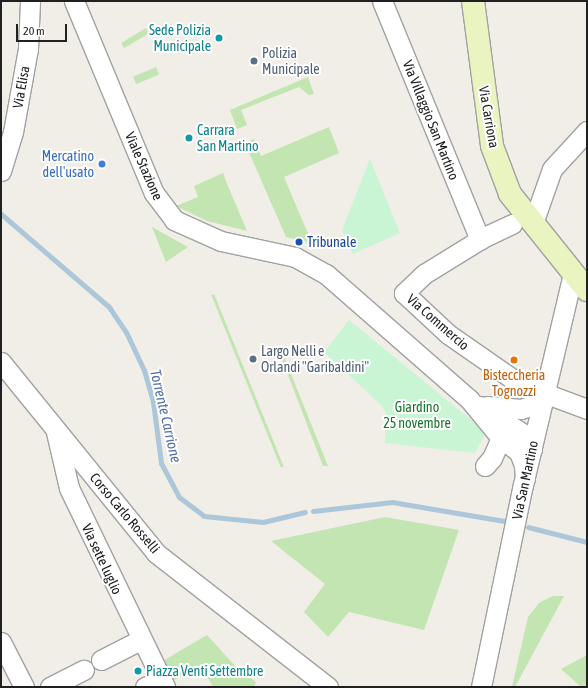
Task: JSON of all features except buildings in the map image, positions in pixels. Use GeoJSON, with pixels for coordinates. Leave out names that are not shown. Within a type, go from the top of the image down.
{"type":"FeatureCollection","features":[{"type":"Feature","properties":{"kind":"main road","name":"Via Carriona"},"geometry":{"type":"LineString","coordinates":[[473,1],[492,146],[510,194],[523,224],[573,273],[587,290]]}},
{"type":"Feature","properties":{"kind":"street","name":"Via Elisa"},"geometry":{"type":"LineString","coordinates":[[1,171],[13,132],[28,49],[30,1]]}},
{"type":"Feature","properties":{"kind":"street","name":"Viale Stazione"},"geometry":{"type":"LineString","coordinates":[[74,1],[154,194],[174,220],[222,241],[295,257],[312,264],[346,291],[469,399]]}},
{"type":"Feature","properties":{"kind":"street","name":"Via Villaggio San Martino"},"geometry":{"type":"LineString","coordinates":[[382,1],[480,240]]}},
{"type":"Feature","properties":{"kind":"street"},"geometry":{"type":"LineString","coordinates":[[523,224],[552,169],[587,131]]}},
{"type":"Feature","properties":{"kind":"street","name":"Via Commercio"},"geometry":{"type":"LineString","coordinates":[[523,224],[480,240],[424,274],[404,293],[448,334],[520,384],[544,398],[587,409]]}},
{"type":"Feature","properties":{"kind":"street","name":"Via San Martino"},"geometry":{"type":"LineString","coordinates":[[481,687],[524,482],[573,273]]}},
{"type":"Feature","properties":{"kind":"street","name":"Corso Carlo Rosselli"},"geometry":{"type":"LineString","coordinates":[[1,362],[156,553],[328,687]]}},
{"type":"Feature","properties":{"kind":"street"},"geometry":{"type":"LineString","coordinates":[[493,407],[513,395],[520,384]]}},
{"type":"Feature","properties":{"kind":"street"},"geometry":{"type":"LineString","coordinates":[[469,399],[493,407],[521,408],[544,398]]}},
{"type":"Feature","properties":{"kind":"street"},"geometry":{"type":"LineString","coordinates":[[469,399],[501,438],[519,452],[524,465],[524,482]]}},
{"type":"Feature","properties":{"kind":"street"},"geometry":{"type":"LineString","coordinates":[[469,399],[522,433],[532,449]]}},
{"type":"Feature","properties":{"kind":"street","name":"Via sette luglio"},"geometry":{"type":"LineString","coordinates":[[54,426],[69,488],[140,640],[157,685]]}},
{"type":"Feature","properties":{"kind":"street"},"geometry":{"type":"LineString","coordinates":[[485,466],[492,458],[501,438]]}},
{"type":"Feature","properties":{"kind":"street"},"geometry":{"type":"LineString","coordinates":[[102,660],[140,640]]}},
{"type":"Feature","properties":{"kind":"street"},"geometry":{"type":"LineString","coordinates":[[1,642],[24,687]]}},
{"type":"Feature","properties":{"kind":"street"},"geometry":{"type":"LineString","coordinates":[[50,687],[84,670]]}},
{"type":"Feature","properties":{"kind":"green space"},"geometry":{"type":"Polygon","coordinates":[[[146,28],[149,33],[124,48],[121,43],[146,28]]]}},
{"type":"Feature","properties":{"kind":"green space"},"geometry":{"type":"Polygon","coordinates":[[[156,67],[159,74],[136,84],[133,77],[156,67]]]}},
{"type":"Feature","properties":{"kind":"green space"},"geometry":{"type":"Polygon","coordinates":[[[308,77],[314,94],[309,95],[299,87],[241,110],[247,125],[237,129],[230,110],[308,77]]]}},
{"type":"Feature","properties":{"kind":"green space"},"geometry":{"type":"Polygon","coordinates":[[[329,127],[339,153],[284,177],[312,243],[286,237],[245,143],[254,139],[261,156],[329,127]]]}},
{"type":"Feature","properties":{"kind":"green space"},"geometry":{"type":"Polygon","coordinates":[[[370,159],[400,233],[353,254],[342,230],[370,159]]]}},
{"type":"Feature","properties":{"kind":"green space"},"geometry":{"type":"Polygon","coordinates":[[[223,173],[247,231],[207,221],[176,206],[198,197],[194,186],[223,173]]]}},
{"type":"Feature","properties":{"kind":"green space"},"geometry":{"type":"Polygon","coordinates":[[[152,227],[177,241],[188,247],[166,262],[152,227]]]}},
{"type":"Feature","properties":{"kind":"green space"},"geometry":{"type":"Polygon","coordinates":[[[214,294],[284,466],[281,468],[211,295],[214,294]]]}},
{"type":"Feature","properties":{"kind":"green space","name":"Giardino 25 novembre"},"geometry":{"type":"Polygon","coordinates":[[[349,320],[486,432],[475,453],[385,443],[386,413],[381,405],[324,352],[349,320]]]}},
{"type":"Feature","properties":{"kind":"green space"},"geometry":{"type":"Polygon","coordinates":[[[278,349],[281,349],[328,466],[323,466],[278,349]]]}},
{"type":"Feature","properties":{"kind":"green space"},"geometry":{"type":"Polygon","coordinates":[[[385,517],[459,530],[424,630],[349,612],[328,637],[304,612],[325,584],[271,541],[385,517]]]}},
{"type":"Feature","properties":{"kind":"green space"},"geometry":{"type":"Polygon","coordinates":[[[553,596],[564,596],[515,687],[512,687],[528,617],[539,603],[553,596]]]}},
{"type":"Feature","properties":{"kind":"green space"},"geometry":{"type":"Polygon","coordinates":[[[207,635],[237,668],[256,682],[254,687],[213,687],[201,665],[171,682],[161,662],[207,635]]]}},
{"type":"Feature","properties":{"kind":"green space"},"geometry":{"type":"Polygon","coordinates":[[[587,655],[587,685],[581,687],[561,669],[587,655]]]}},
{"type":"Feature","properties":{"kind":"waterway","name":"Torrente Carrione"},"geometry":{"type":"LineString","coordinates":[[1,214],[109,307],[126,332],[144,370],[153,402],[161,463],[179,497],[204,516],[263,522],[305,512]]}},
{"type":"Feature","properties":{"kind":"waterway","name":"Torrente Carrione"},"geometry":{"type":"LineString","coordinates":[[313,511],[392,502],[504,521]]}},
{"type":"Feature","properties":{"kind":"waterway","name":"Torrente Carrione"},"geometry":{"type":"LineString","coordinates":[[528,527],[587,542]]}},
{"type":"Feature","properties":{"kind":"place","name":"Sede Polizia Municipale"},"geometry":{"type":"Point","coordinates":[219,38]}},
{"type":"Feature","properties":{"kind":"place","name":"Polizia Municipale"},"geometry":{"type":"Point","coordinates":[254,61]}},
{"type":"Feature","properties":{"kind":"place","name":"Carrara San Martino"},"geometry":{"type":"Point","coordinates":[189,138]}},
{"type":"Feature","properties":{"kind":"place","name":"Mercatino dell'usato"},"geometry":{"type":"Point","coordinates":[102,164]}},
{"type":"Feature","properties":{"kind":"place","name":"Tribunale"},"geometry":{"type":"Point","coordinates":[299,242]}},
{"type":"Feature","properties":{"kind":"place","name":"Largo Nelli e Orlandi \"Garibaldini\""},"geometry":{"type":"Point","coordinates":[253,359]}},
{"type":"Feature","properties":{"kind":"place","name":"Bisteccheria Tognozzi"},"geometry":{"type":"Point","coordinates":[514,360]}},
{"type":"Feature","properties":{"kind":"place","name":"Piazza Venti Settembre"},"geometry":{"type":"Point","coordinates":[138,671]}}]}
